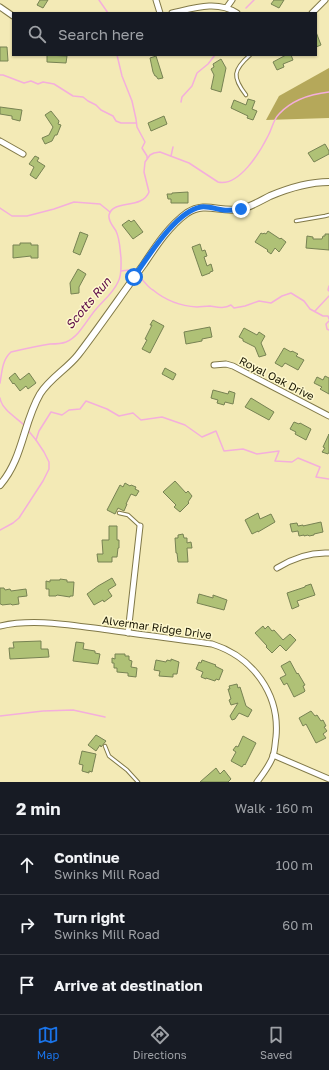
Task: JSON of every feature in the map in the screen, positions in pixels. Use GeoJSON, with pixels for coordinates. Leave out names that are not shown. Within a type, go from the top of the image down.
{"type":"FeatureCollection","features":[{"type":"Feature","properties":{"kind":"street"},"geometry":{"type":"LineString","coordinates":[[156,0],[160,12]]}},
{"type":"Feature","properties":{"kind":"street"},"geometry":{"type":"LineString","coordinates":[[227,7],[232,0]]}},
{"type":"Feature","properties":{"kind":"street"},"geometry":{"type":"LineString","coordinates":[[313,12],[325,0]]}},
{"type":"Feature","properties":{"kind":"street"},"geometry":{"type":"LineString","coordinates":[[176,12],[207,5],[227,7],[235,12]]}},
{"type":"Feature","properties":{"kind":"street"},"geometry":{"type":"LineString","coordinates":[[0,7],[12,15]]}},
{"type":"Feature","properties":{"kind":"street"},"geometry":{"type":"LineString","coordinates":[[0,141],[23,154]]}},
{"type":"Feature","properties":{"kind":"street"},"geometry":{"type":"LineString","coordinates":[[0,484],[14,465],[34,405],[45,387],[77,356],[160,241],[180,218],[188,212],[201,207],[227,210],[241,209],[297,186],[329,182]]}},
{"type":"Feature","properties":{"kind":"street","name":"Royal Oak Drive"},"geometry":{"type":"LineString","coordinates":[[214,365],[226,364],[233,366],[329,416]]}},
{"type":"Feature","properties":{"kind":"street"},"geometry":{"type":"LineString","coordinates":[[128,633],[140,526]]}},
{"type":"Feature","properties":{"kind":"street"},"geometry":{"type":"LineString","coordinates":[[276,568],[295,558],[307,554],[329,553]]}},
{"type":"Feature","properties":{"kind":"street","name":"Alvermar Ridge Drive"},"geometry":{"type":"LineString","coordinates":[[0,626],[25,622],[42,622],[212,644],[229,651],[247,663],[256,672],[263,682],[274,706],[276,727],[273,755],[257,782]]}},
{"type":"Feature","properties":{"kind":"street"},"geometry":{"type":"LineString","coordinates":[[273,755],[329,779]]}},
{"type":"Feature","properties":{"kind":"lane"},"geometry":{"type":"LineString","coordinates":[[246,95],[238,84],[236,77],[238,68],[249,56]]}},
{"type":"Feature","properties":{"kind":"lane"},"geometry":{"type":"LineString","coordinates":[[296,221],[329,214]]}},
{"type":"Feature","properties":{"kind":"lane"},"geometry":{"type":"LineString","coordinates":[[119,513],[128,515],[140,526]]}},
{"type":"Feature","properties":{"kind":"lane"},"geometry":{"type":"LineString","coordinates":[[105,746],[109,756],[127,770],[138,782]]}},
{"type":"Feature","properties":{"kind":"shaded area"},"geometry":{"type":"Polygon","coordinates":[[[329,68],[329,118],[266,120],[279,96],[329,68]]]}},
{"type":"Feature","properties":{"kind":"building"},"geometry":{"type":"Polygon","coordinates":[[[40,0],[48,0],[43,8],[37,5],[40,0]]]}},
{"type":"Feature","properties":{"kind":"building"},"geometry":{"type":"Polygon","coordinates":[[[274,0],[284,0],[279,8],[271,4],[274,0]]]}},
{"type":"Feature","properties":{"kind":"building"},"geometry":{"type":"Polygon","coordinates":[[[317,35],[321,45],[317,47],[317,35]]]}},
{"type":"Feature","properties":{"kind":"building"},"geometry":{"type":"Polygon","coordinates":[[[0,47],[7,47],[8,61],[0,61],[0,47]]]}},
{"type":"Feature","properties":{"kind":"building"},"geometry":{"type":"Polygon","coordinates":[[[47,56],[67,56],[66,63],[47,62],[47,56]]]}},
{"type":"Feature","properties":{"kind":"building"},"geometry":{"type":"Polygon","coordinates":[[[156,56],[163,78],[158,79],[153,72],[150,58],[156,56]]]}},
{"type":"Feature","properties":{"kind":"building"},"geometry":{"type":"Polygon","coordinates":[[[284,56],[291,56],[293,60],[283,64],[284,67],[277,70],[273,62],[284,56]]]}},
{"type":"Feature","properties":{"kind":"building"},"geometry":{"type":"Polygon","coordinates":[[[221,59],[226,68],[221,92],[211,89],[214,75],[211,69],[214,67],[213,64],[221,59]]]}},
{"type":"Feature","properties":{"kind":"building"},"geometry":{"type":"Polygon","coordinates":[[[248,99],[255,101],[252,109],[257,111],[253,120],[231,108],[234,100],[246,105],[248,99]]]}},
{"type":"Feature","properties":{"kind":"building"},"geometry":{"type":"Polygon","coordinates":[[[0,107],[22,110],[20,121],[12,119],[12,116],[0,114],[0,107]]]}},
{"type":"Feature","properties":{"kind":"building"},"geometry":{"type":"Polygon","coordinates":[[[51,111],[59,121],[58,124],[61,125],[57,135],[55,135],[52,141],[45,144],[42,138],[49,135],[53,127],[45,115],[51,111]]]}},
{"type":"Feature","properties":{"kind":"building"},"geometry":{"type":"Polygon","coordinates":[[[164,116],[167,124],[151,131],[148,123],[164,116]]]}},
{"type":"Feature","properties":{"kind":"building"},"geometry":{"type":"Polygon","coordinates":[[[325,144],[329,154],[314,162],[308,153],[325,144]]]}},
{"type":"Feature","properties":{"kind":"building"},"geometry":{"type":"Polygon","coordinates":[[[35,156],[39,158],[37,161],[45,166],[36,179],[30,175],[34,167],[29,164],[35,156]]]}},
{"type":"Feature","properties":{"kind":"building"},"geometry":{"type":"Polygon","coordinates":[[[188,192],[188,203],[171,203],[171,199],[168,199],[167,194],[188,192]]]}},
{"type":"Feature","properties":{"kind":"building"},"geometry":{"type":"Polygon","coordinates":[[[129,220],[131,222],[134,220],[143,232],[133,239],[122,225],[129,220]]]}},
{"type":"Feature","properties":{"kind":"building"},"geometry":{"type":"Polygon","coordinates":[[[268,231],[286,242],[279,252],[275,248],[271,254],[267,251],[268,250],[255,242],[261,233],[266,234],[268,231]]]}},
{"type":"Feature","properties":{"kind":"building"},"geometry":{"type":"Polygon","coordinates":[[[80,232],[88,235],[80,255],[73,252],[80,232]]]}},
{"type":"Feature","properties":{"kind":"building"},"geometry":{"type":"Polygon","coordinates":[[[325,234],[329,234],[329,250],[306,248],[307,236],[313,237],[313,239],[322,239],[325,234]]]}},
{"type":"Feature","properties":{"kind":"building"},"geometry":{"type":"Polygon","coordinates":[[[20,243],[31,243],[31,245],[38,245],[38,258],[31,258],[31,256],[13,258],[13,245],[20,245],[20,243]]]}},
{"type":"Feature","properties":{"kind":"building"},"geometry":{"type":"Polygon","coordinates":[[[200,244],[202,251],[205,250],[207,256],[204,257],[207,266],[211,264],[213,271],[202,276],[192,247],[200,244]]]}},
{"type":"Feature","properties":{"kind":"building"},"geometry":{"type":"Polygon","coordinates":[[[78,269],[86,274],[79,287],[79,293],[71,294],[70,283],[78,269]]]}},
{"type":"Feature","properties":{"kind":"building"},"geometry":{"type":"Polygon","coordinates":[[[153,320],[164,326],[150,353],[142,349],[147,340],[145,339],[153,320]]]}},
{"type":"Feature","properties":{"kind":"building"},"geometry":{"type":"Polygon","coordinates":[[[210,327],[212,337],[202,339],[202,341],[186,344],[184,332],[210,327]]]}},
{"type":"Feature","properties":{"kind":"building"},"geometry":{"type":"Polygon","coordinates":[[[244,328],[257,335],[259,332],[265,336],[261,343],[266,355],[259,357],[255,347],[243,341],[243,339],[239,337],[244,328]]]}},
{"type":"Feature","properties":{"kind":"building"},"geometry":{"type":"Polygon","coordinates":[[[284,348],[298,354],[296,356],[304,360],[298,370],[285,363],[282,367],[275,363],[284,348]]]}},
{"type":"Feature","properties":{"kind":"building"},"geometry":{"type":"Polygon","coordinates":[[[165,368],[176,374],[173,380],[162,374],[165,368]]]}},
{"type":"Feature","properties":{"kind":"building"},"geometry":{"type":"Polygon","coordinates":[[[15,373],[20,380],[29,373],[36,383],[28,389],[26,386],[20,391],[9,378],[15,373]]]}},
{"type":"Feature","properties":{"kind":"building"},"geometry":{"type":"Polygon","coordinates":[[[325,376],[329,378],[329,394],[320,389],[322,387],[314,383],[317,377],[323,380],[325,376]]]}},
{"type":"Feature","properties":{"kind":"building"},"geometry":{"type":"Polygon","coordinates":[[[213,390],[228,394],[229,391],[235,393],[233,404],[225,402],[224,405],[217,403],[218,400],[211,398],[213,390]]]}},
{"type":"Feature","properties":{"kind":"building"},"geometry":{"type":"Polygon","coordinates":[[[251,398],[274,412],[269,420],[245,407],[251,398]]]}},
{"type":"Feature","properties":{"kind":"building"},"geometry":{"type":"Polygon","coordinates":[[[294,422],[300,423],[311,429],[306,440],[295,434],[296,432],[290,429],[294,422]]]}},
{"type":"Feature","properties":{"kind":"building"},"geometry":{"type":"Polygon","coordinates":[[[329,434],[328,454],[322,452],[325,448],[323,447],[329,434]]]}},
{"type":"Feature","properties":{"kind":"building"},"geometry":{"type":"Polygon","coordinates":[[[175,481],[186,493],[188,491],[192,496],[188,502],[189,503],[180,512],[174,507],[176,505],[163,492],[175,481]]]}},
{"type":"Feature","properties":{"kind":"building"},"geometry":{"type":"Polygon","coordinates":[[[125,483],[136,487],[135,489],[139,491],[136,496],[131,494],[124,511],[118,508],[115,514],[107,510],[120,485],[123,487],[125,483]]]}},
{"type":"Feature","properties":{"kind":"building"},"geometry":{"type":"Polygon","coordinates":[[[258,513],[260,519],[271,514],[275,522],[252,534],[245,520],[258,513]]]}},
{"type":"Feature","properties":{"kind":"building"},"geometry":{"type":"Polygon","coordinates":[[[321,522],[323,532],[309,536],[299,536],[298,531],[292,532],[290,524],[297,523],[298,526],[303,526],[321,522]]]}},
{"type":"Feature","properties":{"kind":"building"},"geometry":{"type":"Polygon","coordinates":[[[109,526],[117,526],[117,540],[119,540],[119,548],[117,557],[112,557],[112,562],[98,562],[97,554],[103,554],[102,540],[109,540],[109,526]]]}},
{"type":"Feature","properties":{"kind":"building"},"geometry":{"type":"Polygon","coordinates":[[[183,534],[184,538],[187,538],[187,543],[191,542],[192,548],[187,548],[188,562],[178,562],[175,538],[178,538],[178,535],[183,534]]]}},
{"type":"Feature","properties":{"kind":"building"},"geometry":{"type":"Polygon","coordinates":[[[112,578],[116,585],[108,590],[112,596],[104,602],[103,600],[94,605],[87,594],[112,578]]]}},
{"type":"Feature","properties":{"kind":"building"},"geometry":{"type":"Polygon","coordinates":[[[50,580],[67,580],[67,582],[74,582],[73,596],[49,596],[49,589],[46,589],[46,581],[50,582],[50,580]]]}},
{"type":"Feature","properties":{"kind":"building"},"geometry":{"type":"Polygon","coordinates":[[[311,584],[315,595],[297,601],[299,606],[292,609],[287,593],[311,584]]]}},
{"type":"Feature","properties":{"kind":"building"},"geometry":{"type":"Polygon","coordinates":[[[0,588],[4,588],[5,590],[10,589],[11,591],[26,589],[27,596],[18,597],[19,604],[2,605],[0,604],[0,588]]]}},
{"type":"Feature","properties":{"kind":"building"},"geometry":{"type":"Polygon","coordinates":[[[199,594],[213,598],[213,595],[227,600],[224,610],[197,603],[199,594]]]}},
{"type":"Feature","properties":{"kind":"building"},"geometry":{"type":"Polygon","coordinates":[[[263,626],[265,629],[268,626],[272,631],[274,630],[283,640],[290,634],[296,640],[286,651],[280,645],[272,653],[255,633],[263,626]]]}},
{"type":"Feature","properties":{"kind":"building"},"geometry":{"type":"Polygon","coordinates":[[[41,641],[41,649],[48,649],[49,657],[10,659],[9,648],[14,648],[13,642],[41,641]]]}},
{"type":"Feature","properties":{"kind":"building"},"geometry":{"type":"Polygon","coordinates":[[[76,642],[84,643],[83,649],[95,651],[95,653],[100,654],[98,664],[73,661],[76,642]]]}},
{"type":"Feature","properties":{"kind":"building"},"geometry":{"type":"Polygon","coordinates":[[[115,654],[125,654],[125,656],[129,656],[129,660],[132,661],[131,667],[137,668],[136,677],[128,676],[128,673],[117,672],[117,668],[114,668],[114,663],[112,663],[112,658],[115,659],[115,654]]]}},
{"type":"Feature","properties":{"kind":"building"},"geometry":{"type":"Polygon","coordinates":[[[171,659],[179,662],[177,674],[173,674],[173,677],[159,676],[160,671],[154,670],[156,660],[166,662],[167,660],[171,661],[171,659]]]}},
{"type":"Feature","properties":{"kind":"building"},"geometry":{"type":"Polygon","coordinates":[[[202,660],[216,665],[215,666],[223,670],[219,680],[216,679],[215,681],[201,677],[203,672],[196,669],[199,662],[201,663],[202,660]]]}},
{"type":"Feature","properties":{"kind":"building"},"geometry":{"type":"Polygon","coordinates":[[[290,661],[305,685],[303,686],[305,691],[294,697],[287,683],[284,685],[280,678],[286,675],[281,666],[290,661]]]}},
{"type":"Feature","properties":{"kind":"building"},"geometry":{"type":"Polygon","coordinates":[[[237,684],[238,688],[240,687],[246,706],[252,710],[248,717],[239,713],[235,719],[232,720],[230,716],[238,703],[231,705],[228,689],[230,689],[229,686],[237,684]]]}},
{"type":"Feature","properties":{"kind":"building"},"geometry":{"type":"Polygon","coordinates":[[[311,711],[315,716],[317,715],[321,721],[323,720],[326,726],[324,727],[327,731],[323,734],[326,738],[316,743],[306,724],[303,726],[299,718],[311,711]]]}},
{"type":"Feature","properties":{"kind":"building"},"geometry":{"type":"Polygon","coordinates":[[[96,735],[106,741],[101,747],[100,745],[96,751],[88,745],[96,735]]]}},
{"type":"Feature","properties":{"kind":"building"},"geometry":{"type":"Polygon","coordinates":[[[243,736],[256,743],[245,765],[244,764],[242,767],[231,761],[236,752],[233,750],[236,746],[238,747],[243,736]]]}},
{"type":"Feature","properties":{"kind":"building"},"geometry":{"type":"Polygon","coordinates":[[[82,751],[96,754],[92,772],[89,771],[89,773],[82,771],[83,765],[79,764],[82,751]]]}},
{"type":"Feature","properties":{"kind":"building"},"geometry":{"type":"Polygon","coordinates":[[[216,768],[220,774],[224,770],[231,779],[228,782],[200,782],[216,768]]]}},
{"type":"Feature","properties":{"kind":"waterway"},"geometry":{"type":"LineString","coordinates":[[99,0],[107,12]]}},
{"type":"Feature","properties":{"kind":"waterway"},"geometry":{"type":"LineString","coordinates":[[246,8],[254,0]]}},
{"type":"Feature","properties":{"kind":"waterway"},"geometry":{"type":"LineString","coordinates":[[117,56],[122,76],[132,101],[137,127],[145,142],[142,148],[147,158]]}},
{"type":"Feature","properties":{"kind":"waterway"},"geometry":{"type":"LineString","coordinates":[[181,102],[182,97],[192,86],[197,73],[208,64],[214,56]]}},
{"type":"Feature","properties":{"kind":"waterway"},"geometry":{"type":"LineString","coordinates":[[0,75],[24,83],[31,81],[38,84],[43,82],[54,84],[73,96],[83,97],[101,110],[113,116],[116,121],[121,123],[136,123]]}},
{"type":"Feature","properties":{"kind":"waterway","name":"Scotts Run"},"geometry":{"type":"LineString","coordinates":[[0,383],[4,362],[11,352],[62,343],[71,339],[79,332],[93,312],[114,290],[120,277],[121,258],[120,244],[109,215],[116,207],[134,203],[145,198],[149,192],[144,172],[145,162],[150,155],[160,152],[189,163],[218,182],[226,182],[234,179],[248,167],[264,143],[275,119],[284,109],[302,98],[329,92]]}},
{"type":"Feature","properties":{"kind":"waterway"},"geometry":{"type":"LineString","coordinates":[[171,156],[173,147]]}},
{"type":"Feature","properties":{"kind":"waterway"},"geometry":{"type":"LineString","coordinates":[[0,208],[12,216],[27,216],[74,202],[100,204],[110,212]]}},
{"type":"Feature","properties":{"kind":"waterway"},"geometry":{"type":"LineString","coordinates":[[121,271],[129,270]]}},
{"type":"Feature","properties":{"kind":"waterway"},"geometry":{"type":"LineString","coordinates":[[139,277],[149,287],[163,297],[185,305],[197,307],[226,307],[231,305],[234,308],[259,301],[271,303],[282,296],[291,293],[304,301],[310,309],[323,316],[328,316],[329,319]]}},
{"type":"Feature","properties":{"kind":"waterway"},"geometry":{"type":"LineString","coordinates":[[329,286],[329,291]]}},
{"type":"Feature","properties":{"kind":"waterway"},"geometry":{"type":"LineString","coordinates":[[315,311],[329,296]]}},
{"type":"Feature","properties":{"kind":"waterway"},"geometry":{"type":"LineString","coordinates":[[329,321],[326,324],[327,329],[329,330]]}},
{"type":"Feature","properties":{"kind":"waterway","name":"Scotts Run"},"geometry":{"type":"LineString","coordinates":[[0,398],[7,410],[25,426]]}},
{"type":"Feature","properties":{"kind":"waterway"},"geometry":{"type":"LineString","coordinates":[[36,440],[39,431],[51,412],[62,415],[69,410],[80,409],[86,401],[107,409],[119,416],[133,413],[141,420],[162,417],[185,425],[202,437],[216,431],[224,451],[243,449],[257,454],[279,451],[275,461],[292,462],[298,458],[320,467],[316,477],[329,479]]}},
{"type":"Feature","properties":{"kind":"waterway","name":"Scotts Run"},"geometry":{"type":"LineString","coordinates":[[0,530],[19,518],[49,469],[49,462],[44,452],[27,429]]}},
{"type":"Feature","properties":{"kind":"waterway"},"geometry":{"type":"LineString","coordinates":[[0,716],[43,711],[73,710],[105,717]]}},
{"type":"Feature","properties":{"kind":"route"},"geometry":{"type":"LineString","coordinates":[[134,277],[173,225],[188,212],[201,207],[223,210],[241,209]]}}]}
